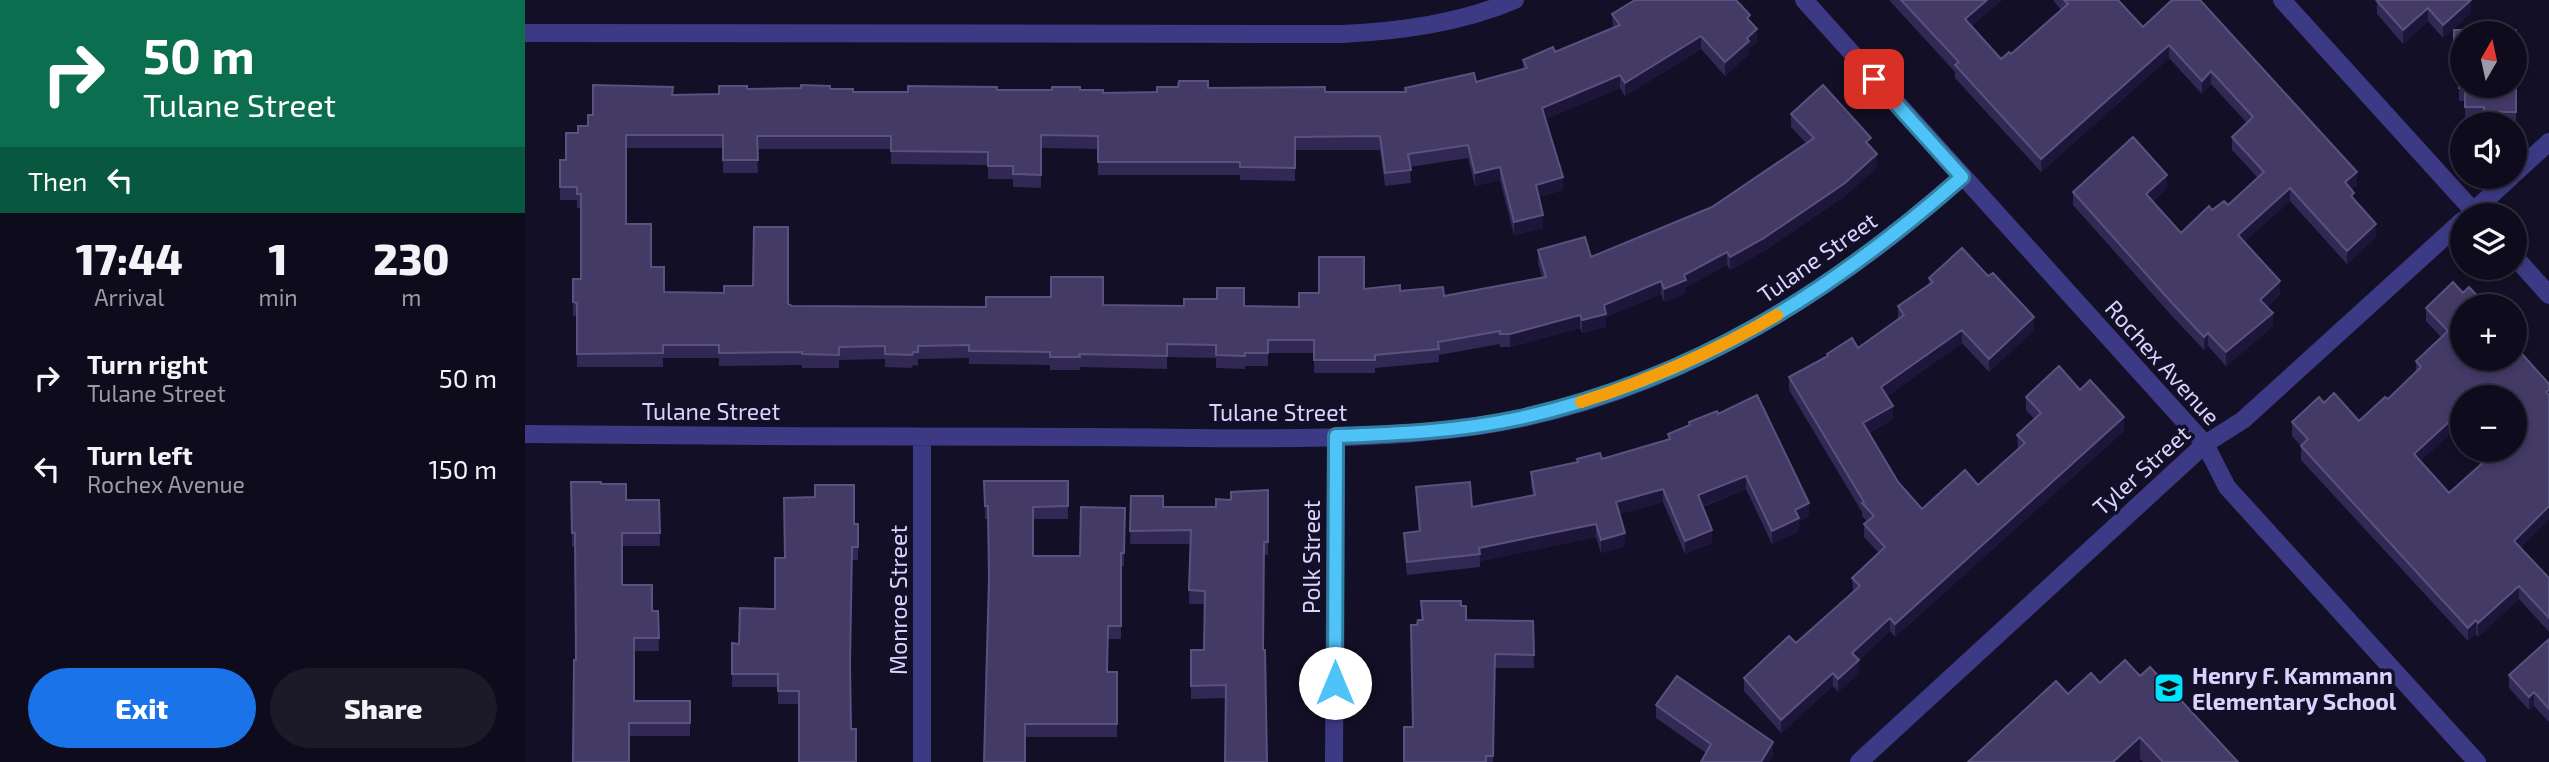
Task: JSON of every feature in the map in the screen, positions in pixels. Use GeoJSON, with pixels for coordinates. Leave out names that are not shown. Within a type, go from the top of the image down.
{"type":"FeatureCollection","features":[{"type":"Feature","properties":{"kind":"street"},"geometry":{"type":"LineString","coordinates":[[525,33],[1342,34],[1429,26],[1515,0]]}},
{"type":"Feature","properties":{"kind":"street","name":"Rochex Avenue"},"geometry":{"type":"LineString","coordinates":[[1804,0],[2205,444],[2227,487],[2477,762]]}},
{"type":"Feature","properties":{"kind":"street"},"geometry":{"type":"LineString","coordinates":[[2282,0],[2459,203]]}},
{"type":"Feature","properties":{"kind":"street","name":"Tyler Street"},"geometry":{"type":"LineString","coordinates":[[2527,162],[2549,142]]}},
{"type":"Feature","properties":{"kind":"street","name":"Tulane Street"},"geometry":{"type":"LineString","coordinates":[[525,434],[1336,436],[1437,430],[1520,418],[1618,390],[1709,354],[1812,295],[1874,250],[1962,177]]}},
{"type":"Feature","properties":{"kind":"street","name":"Tyler Street"},"geometry":{"type":"LineString","coordinates":[[2484,203],[2498,189]]}},
{"type":"Feature","properties":{"kind":"street","name":"Tyler Street"},"geometry":{"type":"LineString","coordinates":[[1859,762],[2205,444],[2243,420],[2450,234]]}},
{"type":"Feature","properties":{"kind":"street"},"geometry":{"type":"LineString","coordinates":[[2527,270],[2549,295]]}},
{"type":"Feature","properties":{"kind":"street","name":"Polk Street"},"geometry":{"type":"LineString","coordinates":[[1334,762],[1336,436]]}},
{"type":"Feature","properties":{"kind":"street","name":"Monroe Street"},"geometry":{"type":"LineString","coordinates":[[922,437],[922,762]]}},
{"type":"Feature","properties":{"kind":"building"},"geometry":{"type":"Polygon","coordinates":[[[1635,0],[1736,0],[1750,15],[1747,18],[1757,29],[1747,38],[1749,41],[1725,62],[1701,36],[1625,83],[1620,75],[1542,108],[1563,177],[1536,185],[1543,215],[1514,222],[1500,167],[1475,173],[1468,145],[1408,154],[1411,170],[1385,173],[1380,136],[1295,137],[1295,168],[1240,167],[1240,162],[1098,162],[1098,136],[1041,135],[1041,175],[1013,174],[1013,166],[988,166],[988,152],[891,151],[891,136],[757,136],[758,160],[723,160],[723,135],[626,135],[626,224],[651,224],[651,267],[664,267],[664,292],[724,293],[724,286],[753,286],[754,227],[788,227],[788,304],[792,306],[986,307],[986,297],[1051,297],[1051,277],[1103,277],[1103,305],[1184,306],[1184,299],[1217,299],[1217,288],[1244,288],[1244,306],[1299,307],[1299,293],[1319,293],[1319,257],[1364,257],[1364,289],[1400,285],[1400,291],[1443,287],[1444,296],[1546,277],[1538,250],[1585,237],[1591,257],[1712,207],[1814,138],[1791,114],[1823,85],[1871,138],[1866,142],[1877,154],[1845,183],[1764,238],[1730,257],[1727,252],[1684,275],[1686,280],[1664,289],[1661,281],[1604,305],[1606,314],[1582,320],[1580,315],[1510,334],[1500,334],[1500,331],[1438,342],[1439,349],[1375,355],[1375,360],[1314,360],[1314,340],[1268,340],[1268,353],[1245,353],[1245,356],[1216,355],[1216,345],[1167,344],[1167,356],[1079,354],[1080,357],[1050,357],[1050,352],[969,351],[969,345],[918,346],[918,352],[913,352],[912,355],[885,354],[885,346],[839,347],[839,355],[802,352],[719,353],[719,345],[663,345],[663,353],[577,354],[577,303],[573,302],[573,279],[581,279],[581,194],[577,194],[577,187],[560,187],[560,160],[566,160],[566,133],[578,133],[578,126],[588,126],[588,115],[593,115],[593,85],[673,87],[672,95],[719,94],[719,86],[747,86],[747,89],[801,88],[801,85],[853,89],[853,92],[908,92],[908,86],[997,87],[997,90],[1080,87],[1080,90],[1103,90],[1103,93],[1157,92],[1157,87],[1178,87],[1179,81],[1208,81],[1208,88],[1325,87],[1325,92],[1406,92],[1405,88],[1474,73],[1476,82],[1527,68],[1523,60],[1553,47],[1555,52],[1620,25],[1612,14],[1635,0]]]}},
{"type":"Feature","properties":{"kind":"building"},"geometry":{"type":"Polygon","coordinates":[[[1901,0],[1987,0],[1965,19],[2001,59],[2009,52],[2011,54],[2068,4],[2064,0],[2118,0],[2143,27],[2172,0],[2200,0],[2357,172],[2345,182],[2354,193],[2351,196],[2376,224],[2347,251],[2290,188],[2238,235],[2280,281],[2260,300],[2273,313],[2226,352],[2208,333],[2204,337],[2073,192],[2133,137],[2167,175],[2146,194],[2181,233],[2209,206],[2212,210],[2224,201],[2228,205],[2264,172],[2232,137],[2253,117],[2211,71],[2202,81],[2169,45],[2041,159],[1955,65],[1959,62],[1901,0]]]}},
{"type":"Feature","properties":{"kind":"building"},"geometry":{"type":"Polygon","coordinates":[[[2378,0],[2471,0],[2443,25],[2428,8],[2403,30],[2378,0]]]}},
{"type":"Feature","properties":{"kind":"building"},"geometry":{"type":"Polygon","coordinates":[[[2465,98],[2516,98],[2516,112],[2484,112],[2484,107],[2465,107],[2465,98]]]}},
{"type":"Feature","properties":{"kind":"building"},"geometry":{"type":"Polygon","coordinates":[[[1962,248],[1988,276],[1993,273],[2034,317],[1989,359],[1962,330],[1881,387],[1893,406],[1863,423],[1898,482],[1922,509],[1965,470],[1978,485],[2025,443],[2017,435],[2041,413],[2026,397],[2059,366],[2080,390],[2090,380],[2124,417],[1895,624],[1890,618],[1852,653],[1859,660],[1838,679],[1833,673],[1781,720],[1744,678],[1789,636],[1796,643],[1860,586],[1852,578],[1885,547],[1864,524],[1874,516],[1862,503],[1864,502],[1789,377],[1828,356],[1827,354],[1852,338],[1858,348],[1904,315],[1898,306],[1933,282],[1929,278],[1962,248]]]}},
{"type":"Feature","properties":{"kind":"building"},"geometry":{"type":"Polygon","coordinates":[[[2453,282],[2463,293],[2469,287],[2476,294],[2450,294],[2450,371],[2527,371],[2527,359],[2549,384],[2549,390],[2546,392],[2549,395],[2549,506],[2514,541],[2549,578],[2549,618],[2519,586],[2478,623],[2476,620],[2468,628],[2301,446],[2308,439],[2292,422],[2319,397],[2324,403],[2334,393],[2359,421],[2385,397],[2388,399],[2421,367],[2416,361],[2448,331],[2426,308],[2453,282]]]}},
{"type":"Feature","properties":{"kind":"building"},"geometry":{"type":"Polygon","coordinates":[[[1757,395],[1809,503],[1795,510],[1799,518],[1772,531],[1746,476],[1698,495],[1712,530],[1685,541],[1663,489],[1616,502],[1625,533],[1601,540],[1596,524],[1479,548],[1480,554],[1407,562],[1404,533],[1420,531],[1416,487],[1470,482],[1472,507],[1535,495],[1531,472],[1578,462],[1577,459],[1600,453],[1602,459],[1670,439],[1668,434],[1690,425],[1689,422],[1717,411],[1718,414],[1757,395]]]}},
{"type":"Feature","properties":{"kind":"building"},"geometry":{"type":"Polygon","coordinates":[[[984,481],[1068,481],[1068,506],[1033,507],[1033,556],[1080,556],[1081,507],[1125,508],[1124,553],[1121,553],[1121,626],[1108,626],[1107,672],[1117,672],[1117,724],[1025,724],[1025,762],[984,762],[989,579],[988,506],[985,506],[984,481]]]}},
{"type":"Feature","properties":{"kind":"building"},"geometry":{"type":"Polygon","coordinates":[[[571,482],[626,484],[626,500],[659,500],[660,533],[622,533],[622,585],[652,585],[652,611],[658,611],[659,638],[634,638],[634,701],[690,701],[690,723],[629,723],[629,762],[573,762],[576,660],[575,533],[572,533],[571,482]]]}},
{"type":"Feature","properties":{"kind":"building"},"geometry":{"type":"Polygon","coordinates":[[[815,485],[854,485],[854,524],[858,524],[858,547],[852,547],[850,664],[851,729],[856,729],[856,762],[799,762],[799,691],[778,691],[778,674],[732,674],[732,643],[739,644],[740,608],[775,609],[775,558],[785,558],[784,498],[815,497],[815,485]]]}},
{"type":"Feature","properties":{"kind":"building"},"geometry":{"type":"Polygon","coordinates":[[[1268,490],[1268,542],[1264,542],[1263,650],[1267,762],[1225,762],[1226,685],[1191,686],[1191,650],[1204,650],[1205,591],[1189,590],[1191,530],[1130,531],[1131,496],[1163,496],[1163,507],[1216,507],[1216,499],[1231,500],[1231,492],[1268,490]]]}},
{"type":"Feature","properties":{"kind":"building"},"geometry":{"type":"Polygon","coordinates":[[[1421,601],[1461,601],[1461,606],[1466,606],[1466,620],[1533,621],[1534,655],[1495,654],[1493,756],[1486,756],[1486,762],[1404,762],[1404,727],[1413,727],[1411,625],[1417,625],[1418,620],[1423,620],[1421,601]]]}},
{"type":"Feature","properties":{"kind":"building"},"geometry":{"type":"Polygon","coordinates":[[[2549,639],[2549,709],[2534,692],[2529,697],[2509,675],[2549,639]]]}},
{"type":"Feature","properties":{"kind":"building"},"geometry":{"type":"Polygon","coordinates":[[[2125,660],[2140,676],[2150,667],[2238,762],[2163,762],[2140,737],[2113,762],[1968,762],[2056,681],[2068,694],[2091,673],[2100,683],[2125,660]]]}},
{"type":"Feature","properties":{"kind":"building"},"geometry":{"type":"Polygon","coordinates":[[[1677,676],[1773,742],[1761,762],[1701,762],[1711,744],[1656,705],[1677,676]]]}},
{"type":"Feature","properties":{"kind":"slow traffic"},"geometry":{"type":"LineString","coordinates":[[1581,402],[1709,354],[1777,315]]}},
{"type":"Feature","properties":{"kind":"place","name":"Henry F. Kammann Elementary School"},"geometry":{"type":"Point","coordinates":[2169,688]}},
{"type":"Feature","properties":{"kind":"route"},"geometry":{"type":"LineString","coordinates":[[1335,683],[1336,436],[1392,434],[1479,425],[1570,405],[1618,390],[1709,354],[1812,295],[1874,250],[1962,177],[1874,79]]}}]}
